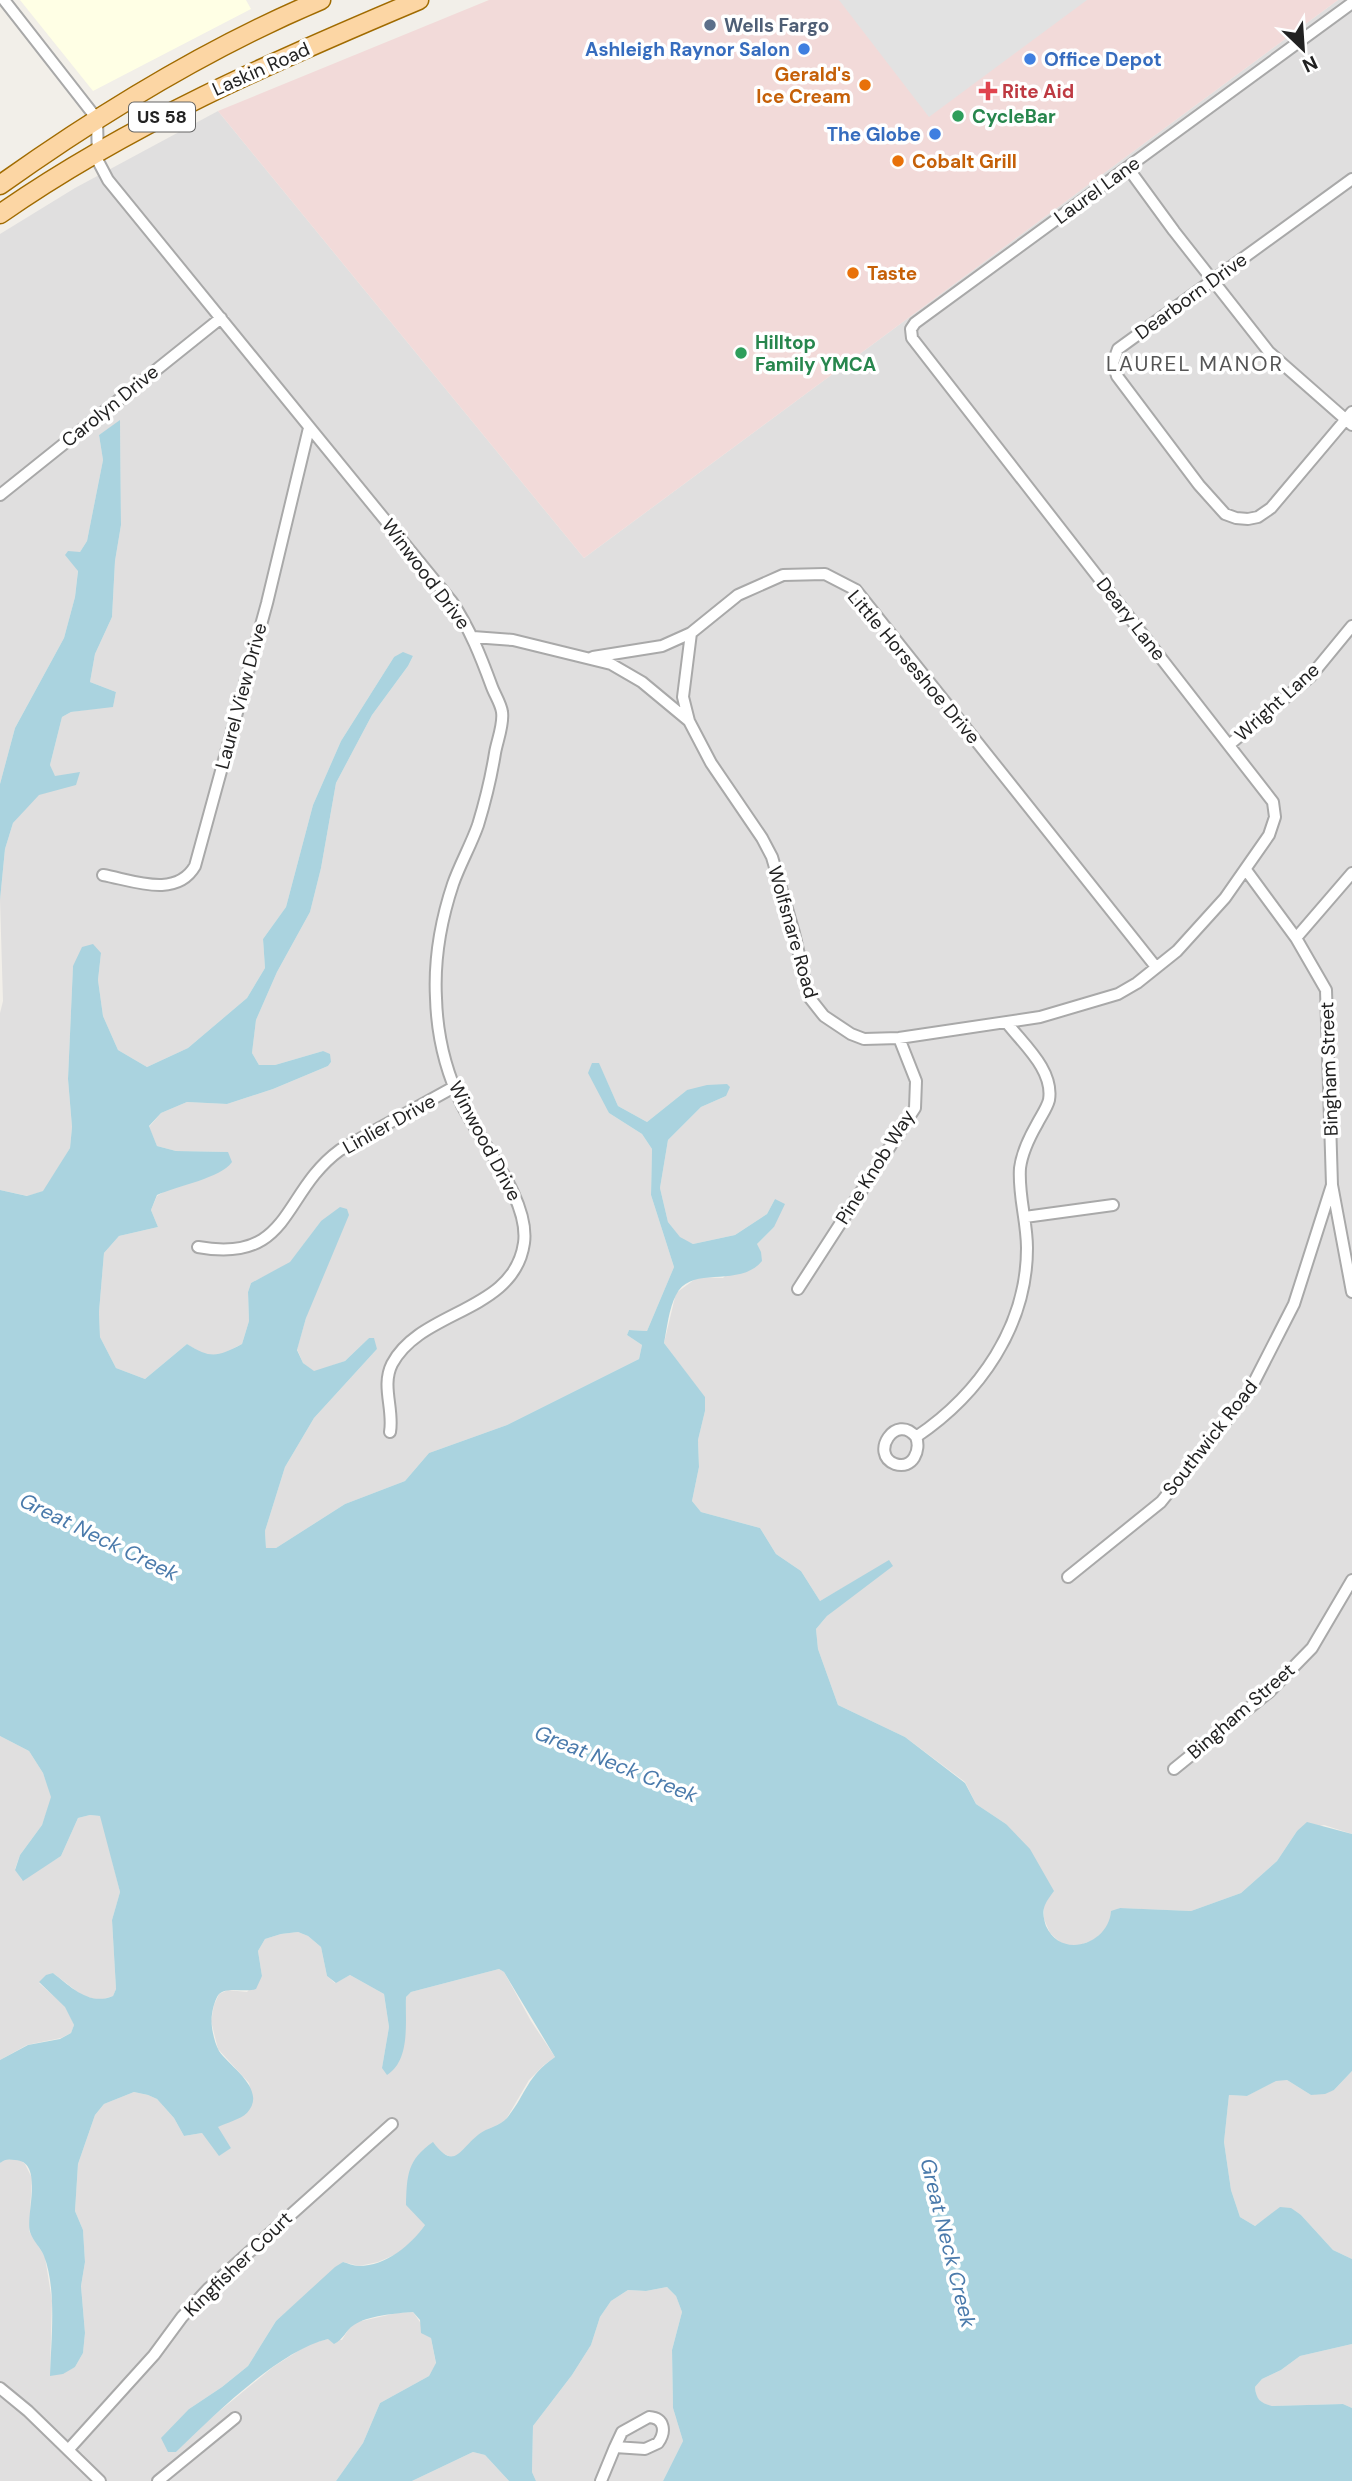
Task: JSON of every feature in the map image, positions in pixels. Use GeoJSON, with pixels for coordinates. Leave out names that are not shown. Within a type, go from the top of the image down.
{"type":"FeatureCollection","features":[{"type":"Feature","properties":{"kind":"main road","name":"Laskin Road"},"geometry":{"type":"LineString","coordinates":[[0,184],[97,119],[225,44],[321,0]]}},
{"type":"Feature","properties":{"kind":"main road","name":"Laskin Road"},"geometry":{"type":"LineString","coordinates":[[0,214],[44,183],[220,87],[419,0]]}},
{"type":"Feature","properties":{"kind":"street"},"geometry":{"type":"LineString","coordinates":[[4,0],[97,119]]}},
{"type":"Feature","properties":{"kind":"street","name":"Laurel Lane"},"geometry":{"type":"LineString","coordinates":[[958,397],[912,338],[911,329],[915,323],[1352,3]]}},
{"type":"Feature","properties":{"kind":"street","name":"Winwood Drive"},"geometry":{"type":"LineString","coordinates":[[97,119],[98,160],[108,180],[452,602],[473,637],[503,713],[491,778],[477,827],[453,884],[439,944],[436,1012],[441,1043],[454,1087],[516,1198],[522,1212],[524,1242],[515,1267],[496,1289],[467,1310],[426,1331],[394,1361],[388,1378],[390,1432]]}},
{"type":"Feature","properties":{"kind":"street"},"geometry":{"type":"LineString","coordinates":[[1128,168],[1213,281],[1281,365],[1350,419]]}},
{"type":"Feature","properties":{"kind":"street","name":"Dearborn Drive"},"geometry":{"type":"LineString","coordinates":[[1350,419],[1271,508],[1258,517],[1236,518],[1225,514],[1165,440],[1114,369],[1118,349],[1352,179]]}},
{"type":"Feature","properties":{"kind":"street","name":"Carolyn Drive"},"geometry":{"type":"LineString","coordinates":[[0,495],[221,318]]}},
{"type":"Feature","properties":{"kind":"street","name":"Deary Lane"},"geometry":{"type":"LineString","coordinates":[[958,397],[1267,793],[1275,810],[1274,824],[1260,848]]}},
{"type":"Feature","properties":{"kind":"street","name":"Laurel View Drive"},"geometry":{"type":"LineString","coordinates":[[103,875],[169,885],[184,879],[195,866],[267,603],[309,428]]}},
{"type":"Feature","properties":{"kind":"street","name":"Little Horseshoe Drive"},"geometry":{"type":"LineString","coordinates":[[591,658],[662,646],[691,633],[738,595],[783,575],[825,574],[856,590],[1156,968]]}},
{"type":"Feature","properties":{"kind":"street","name":"Wright Lane"},"geometry":{"type":"LineString","coordinates":[[1228,745],[1310,677],[1352,626]]}},
{"type":"Feature","properties":{"kind":"street"},"geometry":{"type":"LineString","coordinates":[[688,721],[683,697],[691,633]]}},
{"type":"Feature","properties":{"kind":"street","name":"Wolfsnare Road"},"geometry":{"type":"LineString","coordinates":[[473,637],[513,640],[591,658],[627,672],[688,721],[711,763],[772,857],[792,922],[807,990],[815,1007],[851,1034],[864,1039],[899,1038],[1007,1023],[1104,1000],[1137,983],[1199,928],[1246,870],[1260,848]]}},
{"type":"Feature","properties":{"kind":"street","name":"Bingham Street"},"geometry":{"type":"LineString","coordinates":[[1246,870],[1296,938],[1326,990],[1332,1185],[1352,1292]]}},
{"type":"Feature","properties":{"kind":"street"},"geometry":{"type":"LineString","coordinates":[[1296,938],[1352,873]]}},
{"type":"Feature","properties":{"kind":"street"},"geometry":{"type":"LineString","coordinates":[[916,1437],[960,1402],[994,1358],[1008,1335],[1026,1277],[1028,1243],[1020,1166],[1027,1141],[1046,1106],[1049,1088],[1042,1067],[1007,1023]]}},
{"type":"Feature","properties":{"kind":"street","name":"Pine Knob Way"},"geometry":{"type":"LineString","coordinates":[[798,1289],[915,1108],[916,1081],[899,1038]]}},
{"type":"Feature","properties":{"kind":"street","name":"Linlier Drive"},"geometry":{"type":"LineString","coordinates":[[198,1247],[233,1250],[259,1243],[279,1227],[312,1176],[327,1159],[454,1087]]}},
{"type":"Feature","properties":{"kind":"street","name":"Southwick Road"},"geometry":{"type":"LineString","coordinates":[[1068,1577],[1161,1502],[1249,1392],[1294,1304],[1332,1185]]}},
{"type":"Feature","properties":{"kind":"street"},"geometry":{"type":"LineString","coordinates":[[1026,1217],[1113,1205]]}},
{"type":"Feature","properties":{"kind":"street","name":"Bingham Street"},"geometry":{"type":"LineString","coordinates":[[1174,1769],[1269,1692],[1304,1657],[1352,1580]]}},
{"type":"Feature","properties":{"kind":"street","name":"Kingfisher Court"},"geometry":{"type":"LineString","coordinates":[[69,2449],[154,2355],[182,2317],[208,2289],[392,2124]]}},
{"type":"Feature","properties":{"kind":"street"},"geometry":{"type":"LineString","coordinates":[[0,2388],[69,2449],[100,2481]]}},
{"type":"Feature","properties":{"kind":"street"},"geometry":{"type":"LineString","coordinates":[[158,2481],[234,2418]]}},
{"type":"Feature","properties":{"kind":"street"},"geometry":{"type":"LineString","coordinates":[[601,2481],[615,2447]]}},
{"type":"Feature","properties":{"kind":"shaded area"},"geometry":{"type":"Polygon","coordinates":[[[20,0],[246,0],[251,9],[93,91],[20,0]]]}},
{"type":"Feature","properties":{"kind":"shaded area"},"geometry":{"type":"Polygon","coordinates":[[[489,0],[1338,0],[584,558],[218,111],[489,0]]]}},
{"type":"Feature","properties":{"kind":"shaded area"},"geometry":{"type":"Polygon","coordinates":[[[839,0],[1087,0],[929,117],[839,0]]]}},
{"type":"Feature","properties":{"kind":"shaded area"},"geometry":{"type":"Polygon","coordinates":[[[1338,0],[1352,0],[1352,1834],[1324,1825],[1297,1831],[1277,1861],[1241,1893],[1191,1911],[1119,1908],[1105,1931],[1093,1940],[1078,1946],[1062,1944],[1050,1933],[1044,1919],[1044,1906],[1006,1824],[976,1804],[965,1782],[905,1737],[838,1705],[818,1649],[816,1629],[827,1616],[890,1561],[820,1601],[801,1571],[776,1554],[760,1528],[701,1512],[692,1501],[699,1467],[698,1440],[705,1411],[705,1398],[664,1343],[676,1293],[698,1277],[723,1278],[774,1227],[775,1199],[767,1214],[735,1235],[693,1244],[680,1238],[668,1222],[660,1188],[668,1140],[701,1107],[726,1096],[687,1090],[647,1122],[618,1106],[599,1064],[609,1113],[642,1134],[652,1149],[651,1195],[674,1267],[647,1331],[629,1330],[627,1335],[642,1345],[639,1359],[507,1425],[429,1453],[405,1481],[345,1504],[276,1548],[266,1548],[265,1531],[285,1467],[314,1418],[377,1349],[369,1338],[345,1361],[314,1372],[303,1363],[297,1349],[306,1318],[321,1221],[290,1263],[251,1283],[248,1292],[249,1321],[242,1344],[220,1355],[204,1355],[187,1344],[145,1379],[116,1368],[100,1337],[99,1312],[104,1253],[119,1236],[158,1227],[151,1210],[157,1196],[227,1152],[176,1151],[157,1146],[149,1127],[161,1113],[187,1102],[227,1104],[273,1089],[328,1066],[331,1062],[323,1051],[275,1065],[259,1065],[252,1053],[256,1020],[277,972],[310,912],[336,783],[372,715],[413,656],[394,657],[341,741],[313,805],[286,907],[263,939],[265,968],[247,998],[188,1048],[147,1067],[118,1050],[103,1016],[98,980],[101,953],[73,966],[68,1079],[72,1127],[70,1148],[44,1191],[28,1196],[0,1190],[0,1013],[3,1001],[0,900],[5,849],[13,823],[54,776],[50,765],[62,717],[71,712],[113,706],[116,692],[90,682],[95,654],[112,617],[115,561],[121,525],[120,421],[99,435],[103,460],[87,541],[80,552],[75,597],[64,638],[15,728],[0,784],[0,234],[75,188],[218,111],[584,558],[1338,0]]]}},
{"type":"Feature","properties":{"kind":"shaded area"},"geometry":{"type":"Polygon","coordinates":[[[0,1736],[29,1751],[43,1773],[52,1797],[42,1825],[20,1855],[15,1869],[22,1880],[61,1856],[78,1818],[101,1816],[120,1892],[112,1920],[116,1989],[113,1996],[100,2000],[83,1996],[53,1973],[39,1983],[66,2007],[74,2025],[71,2033],[61,2038],[27,2045],[0,2060],[0,1736]]]}},
{"type":"Feature","properties":{"kind":"shaded area"},"geometry":{"type":"Polygon","coordinates":[[[298,1932],[308,1936],[321,1947],[327,1976],[335,1983],[350,1975],[384,1994],[389,2027],[382,2068],[405,2039],[406,1997],[411,1992],[499,1969],[504,1972],[555,2057],[529,2080],[505,2121],[479,2134],[457,2157],[442,2153],[425,2225],[417,2236],[401,2252],[378,2262],[359,2266],[343,2262],[276,2321],[248,2366],[189,2409],[176,2452],[211,2418],[273,2367],[309,2344],[328,2339],[342,2340],[357,2322],[413,2312],[431,2338],[436,2364],[429,2376],[380,2403],[363,2443],[336,2481],[0,2481],[0,2163],[5,2159],[20,2160],[32,2178],[29,2231],[45,2257],[52,2301],[50,2375],[75,2367],[83,2353],[85,2333],[81,2286],[85,2262],[83,2230],[75,2211],[78,2164],[95,2115],[104,2104],[134,2092],[148,2095],[157,2099],[174,2118],[184,2136],[202,2133],[231,2148],[217,2127],[246,2114],[252,2103],[252,2096],[249,2083],[218,2049],[211,2021],[214,2005],[219,1994],[228,1990],[247,1992],[262,1976],[258,1951],[265,1939],[298,1932]]]}},
{"type":"Feature","properties":{"kind":"shaded area"},"geometry":{"type":"Polygon","coordinates":[[[1352,2071],[1352,2259],[1333,2250],[1301,2215],[1280,2208],[1255,2226],[1240,2217],[1231,2190],[1224,2142],[1229,2095],[1247,2096],[1276,2080],[1287,2080],[1311,2095],[1334,2090],[1352,2071]]]}},
{"type":"Feature","properties":{"kind":"shaded area"},"geometry":{"type":"Polygon","coordinates":[[[667,2287],[676,2296],[682,2312],[672,2350],[673,2408],[683,2441],[663,2481],[536,2481],[532,2472],[533,2426],[591,2345],[600,2317],[611,2301],[628,2290],[646,2291],[667,2287]]]}},
{"type":"Feature","properties":{"kind":"shaded area"},"geometry":{"type":"Polygon","coordinates":[[[1352,2344],[1352,2408],[1343,2404],[1272,2406],[1262,2404],[1256,2396],[1255,2387],[1262,2379],[1281,2370],[1300,2356],[1352,2344]]]}},
{"type":"Feature","properties":{"kind":"shaded area"},"geometry":{"type":"Polygon","coordinates":[[[473,2452],[485,2455],[509,2481],[412,2481],[473,2452]]]}},
{"type":"Feature","properties":{"kind":"water"},"geometry":{"type":"Polygon","coordinates":[[[120,420],[121,525],[115,561],[112,617],[95,654],[90,682],[116,692],[113,707],[71,712],[62,717],[50,765],[55,776],[80,772],[76,785],[39,795],[13,823],[5,849],[0,900],[0,784],[15,728],[64,638],[75,597],[78,571],[65,555],[68,551],[80,552],[87,541],[103,460],[99,435],[120,420]]]}},
{"type":"Feature","properties":{"kind":"water","name":"Great Neck Creek"},"geometry":{"type":"Polygon","coordinates":[[[403,652],[413,656],[408,666],[372,715],[336,783],[310,912],[277,972],[256,1020],[252,1053],[259,1065],[275,1065],[323,1051],[330,1054],[331,1062],[328,1066],[273,1089],[227,1104],[187,1102],[161,1113],[149,1126],[157,1146],[176,1151],[228,1152],[232,1162],[209,1177],[157,1195],[151,1210],[158,1227],[119,1236],[104,1253],[99,1312],[100,1337],[116,1368],[145,1379],[187,1344],[208,1354],[220,1354],[242,1344],[249,1321],[248,1292],[251,1283],[290,1262],[321,1221],[340,1207],[347,1209],[349,1215],[306,1318],[297,1350],[303,1363],[314,1371],[345,1361],[369,1338],[374,1338],[377,1349],[314,1418],[285,1467],[265,1531],[266,1548],[276,1548],[345,1504],[405,1481],[429,1453],[507,1425],[639,1359],[642,1345],[627,1335],[629,1330],[647,1331],[674,1267],[651,1195],[652,1149],[642,1134],[609,1113],[588,1073],[592,1063],[599,1063],[618,1106],[647,1122],[687,1090],[727,1084],[730,1087],[726,1096],[701,1107],[668,1140],[660,1188],[668,1222],[680,1237],[693,1244],[735,1235],[767,1214],[775,1199],[785,1204],[774,1227],[757,1244],[762,1261],[741,1274],[704,1278],[683,1286],[676,1295],[668,1318],[664,1343],[705,1397],[705,1411],[698,1440],[699,1467],[692,1501],[701,1512],[760,1528],[776,1554],[801,1571],[820,1601],[889,1560],[893,1566],[827,1616],[816,1629],[818,1649],[838,1705],[905,1737],[965,1783],[976,1804],[1006,1824],[1030,1849],[1054,1891],[1044,1908],[1046,1926],[1062,1943],[1083,1944],[1094,1939],[1108,1923],[1111,1911],[1120,1908],[1191,1911],[1241,1893],[1277,1861],[1297,1831],[1307,1822],[1352,1834],[1352,2071],[1334,2090],[1325,2094],[1311,2095],[1287,2080],[1276,2081],[1247,2096],[1229,2095],[1224,2142],[1231,2190],[1240,2217],[1255,2226],[1280,2207],[1291,2208],[1301,2215],[1333,2250],[1352,2259],[1352,2344],[1300,2356],[1281,2370],[1262,2379],[1255,2387],[1259,2400],[1272,2406],[1343,2404],[1352,2408],[1352,2481],[663,2481],[683,2441],[673,2408],[672,2350],[682,2312],[676,2296],[667,2287],[646,2291],[628,2290],[611,2301],[600,2317],[591,2345],[533,2426],[532,2472],[536,2481],[509,2481],[485,2455],[473,2452],[412,2481],[336,2481],[363,2443],[380,2403],[429,2376],[436,2363],[431,2338],[421,2333],[420,2320],[413,2312],[366,2319],[351,2327],[334,2344],[328,2339],[288,2357],[247,2386],[176,2452],[168,2452],[161,2438],[189,2409],[248,2366],[276,2321],[335,2267],[343,2262],[359,2266],[379,2262],[397,2253],[419,2233],[425,2225],[406,2205],[408,2177],[418,2155],[433,2142],[447,2155],[457,2155],[479,2134],[507,2118],[532,2078],[555,2057],[504,1972],[499,1969],[411,1992],[406,1997],[403,2050],[395,2068],[387,2075],[382,2068],[389,2027],[384,1994],[350,1975],[336,1983],[327,1976],[321,1947],[308,1936],[298,1932],[265,1939],[258,1951],[262,1976],[256,1989],[223,1992],[214,2004],[212,2023],[217,2047],[245,2079],[253,2096],[247,2113],[218,2127],[231,2148],[219,2156],[202,2133],[184,2136],[174,2118],[157,2099],[148,2095],[134,2092],[104,2104],[95,2115],[78,2164],[75,2211],[83,2230],[85,2262],[81,2286],[85,2333],[83,2353],[75,2367],[63,2374],[50,2376],[51,2284],[44,2256],[30,2232],[32,2179],[24,2163],[8,2159],[0,2163],[0,2060],[28,2045],[60,2039],[71,2033],[74,2025],[65,2007],[39,1982],[46,1975],[53,1973],[88,1997],[96,1999],[113,1996],[116,1989],[112,1920],[120,1892],[100,1816],[78,1818],[61,1856],[23,1881],[15,1870],[20,1855],[42,1825],[51,1797],[43,1773],[29,1751],[0,1736],[0,1190],[27,1196],[43,1191],[70,1148],[72,1127],[68,1079],[73,966],[82,947],[93,944],[101,953],[98,980],[103,1016],[118,1050],[147,1067],[188,1048],[247,998],[265,968],[263,939],[286,907],[313,805],[341,741],[394,657],[403,652]]]}},
{"type":"Feature","properties":{"kind":"place","name":"Wells Fargo"},"geometry":{"type":"Point","coordinates":[710,25]}},
{"type":"Feature","properties":{"kind":"place","name":"Ashleigh Raynor Salon"},"geometry":{"type":"Point","coordinates":[804,49]}},
{"type":"Feature","properties":{"kind":"place","name":"Office Depot"},"geometry":{"type":"Point","coordinates":[1030,59]}},
{"type":"Feature","properties":{"kind":"place","name":"Gerald's Ice Cream"},"geometry":{"type":"Point","coordinates":[865,85]}},
{"type":"Feature","properties":{"kind":"place","name":"Rite Aid"},"geometry":{"type":"Point","coordinates":[988,91]}},
{"type":"Feature","properties":{"kind":"place","name":"CycleBar"},"geometry":{"type":"Point","coordinates":[958,116]}},
{"type":"Feature","properties":{"kind":"place","name":"The Globe"},"geometry":{"type":"Point","coordinates":[935,134]}},
{"type":"Feature","properties":{"kind":"place","name":"Cobalt Grill"},"geometry":{"type":"Point","coordinates":[898,161]}},
{"type":"Feature","properties":{"kind":"place","name":"Taste"},"geometry":{"type":"Point","coordinates":[853,273]}},
{"type":"Feature","properties":{"kind":"place","name":"Hilltop Family YMCA"},"geometry":{"type":"Point","coordinates":[741,353]}},
{"type":"Feature","properties":{"kind":"district","name":"LAUREL MANOR"},"geometry":{"type":"Point","coordinates":[1195,364]}}]}
